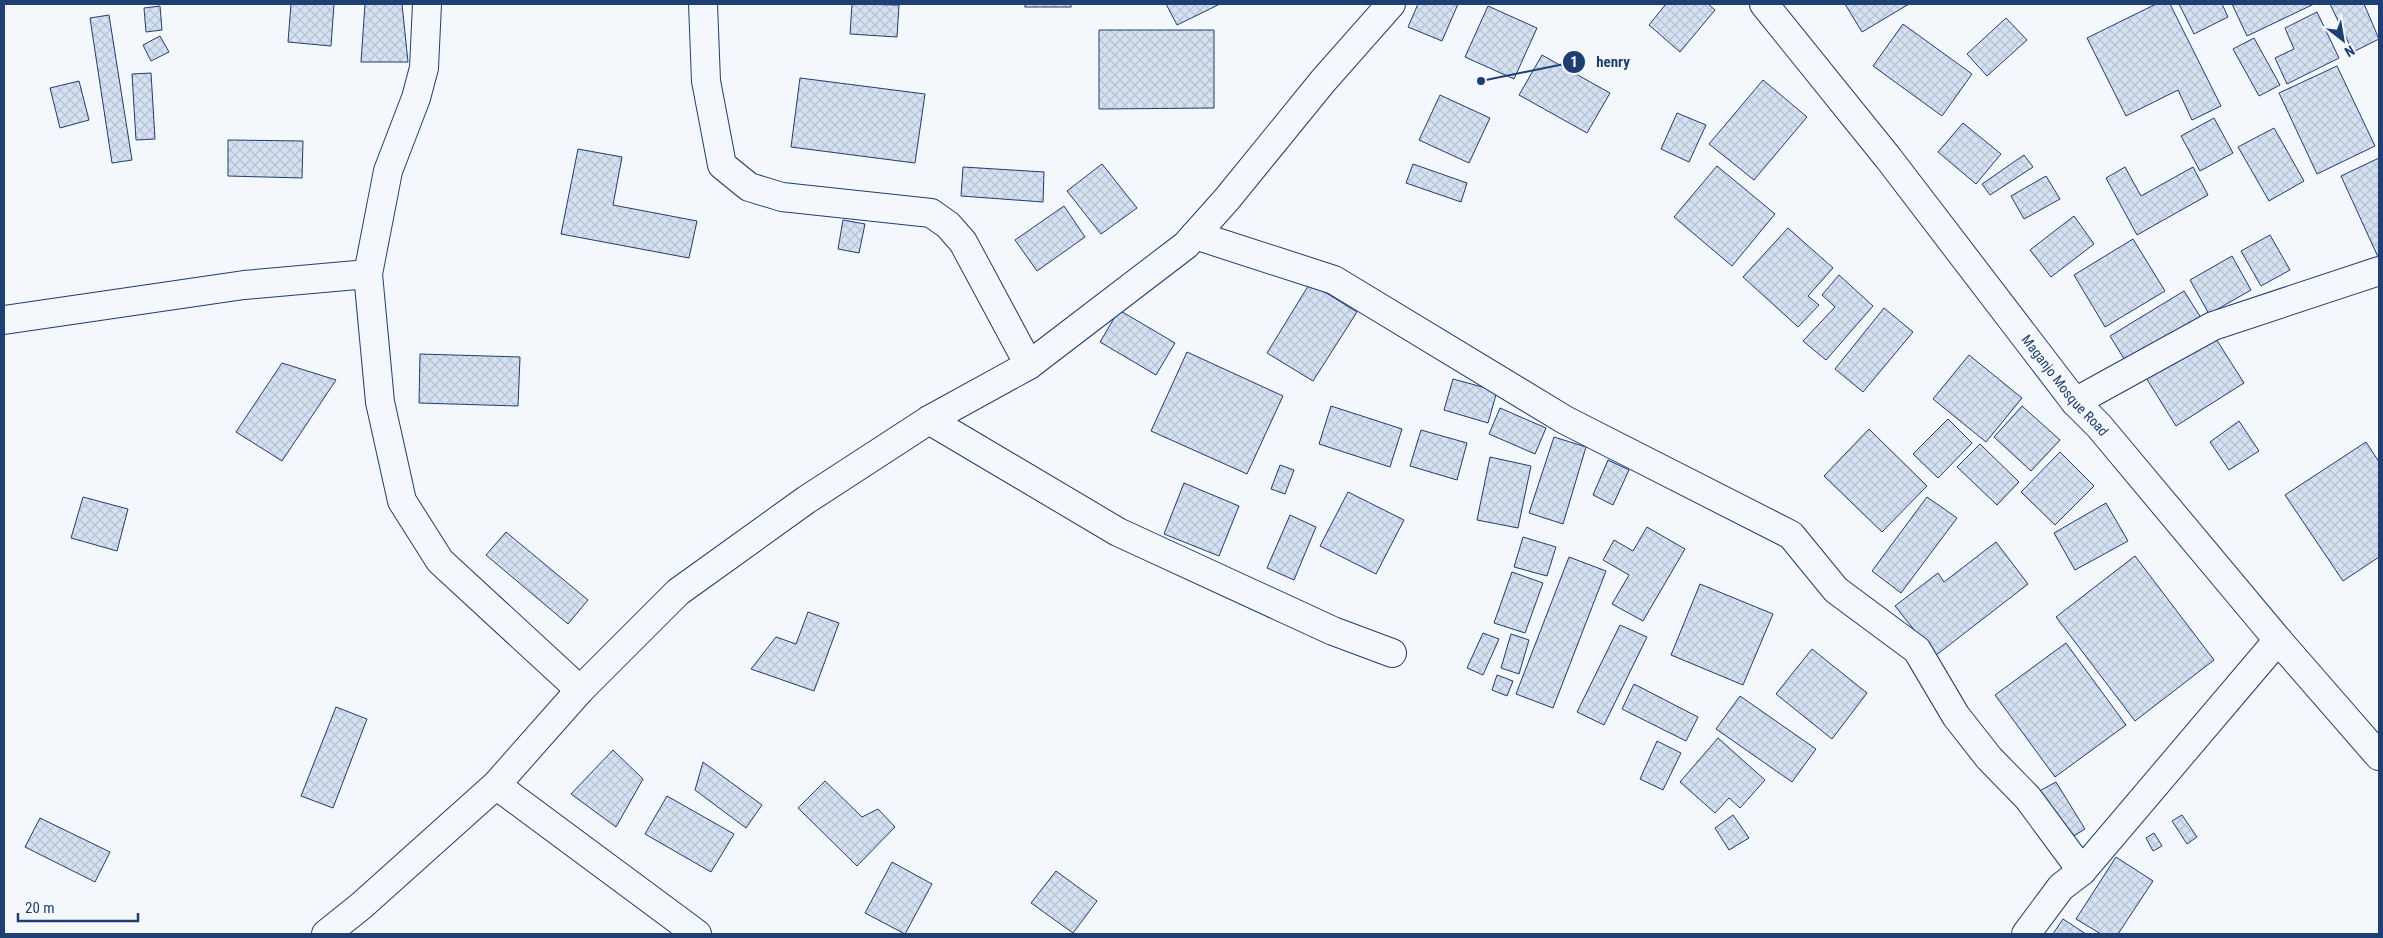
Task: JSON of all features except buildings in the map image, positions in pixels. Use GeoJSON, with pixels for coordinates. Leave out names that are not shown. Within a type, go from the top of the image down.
{"type":"FeatureCollection","features":[{"type":"Feature","properties":{"kind":"street"},"geometry":{"type":"LineString","coordinates":[[427,4],[424,68],[416,98],[388,171],[368,274],[380,402],[402,501],[440,560],[580,690]]}},
{"type":"Feature","properties":{"kind":"street"},"geometry":{"type":"LineString","coordinates":[[703,4],[706,81],[722,165],[749,187],[782,197],[931,213],[948,226],[963,242],[1029,365]]}},
{"type":"Feature","properties":{"kind":"street"},"geometry":{"type":"LineString","coordinates":[[326,934],[361,906],[496,785],[580,690],[678,592],[806,500],[929,420],[1029,365],[1186,245],[1227,199],[1323,81],[1391,4]]}},
{"type":"Feature","properties":{"kind":"street","name":"Maganjo Mosque Road"},"geometry":{"type":"LineString","coordinates":[[1764,4],[1889,159],[2075,402],[2099,426],[2278,640],[2379,756]]}},
{"type":"Feature","properties":{"kind":"street"},"geometry":{"type":"LineString","coordinates":[[1195,235],[1334,280],[1566,420],[1791,535],[1836,590],[1917,650],[1956,716],[1988,758],[2028,798],[2082,871]]}},
{"type":"Feature","properties":{"kind":"street"},"geometry":{"type":"LineString","coordinates":[[2075,402],[2213,326],[2379,272]]}},
{"type":"Feature","properties":{"kind":"street"},"geometry":{"type":"LineString","coordinates":[[4,320],[244,285],[368,274]]}},
{"type":"Feature","properties":{"kind":"street"},"geometry":{"type":"LineString","coordinates":[[929,420],[1118,532],[1333,631],[1392,653]]}},
{"type":"Feature","properties":{"kind":"street"},"geometry":{"type":"LineString","coordinates":[[2026,934],[2061,887],[2082,871],[2278,640]]}},
{"type":"Feature","properties":{"kind":"street"},"geometry":{"type":"LineString","coordinates":[[496,785],[697,934]]}},
{"type":"Feature","properties":{"kind":"place","name":"henry"},"geometry":{"type":"Point","coordinates":[1481,81]}}]}
